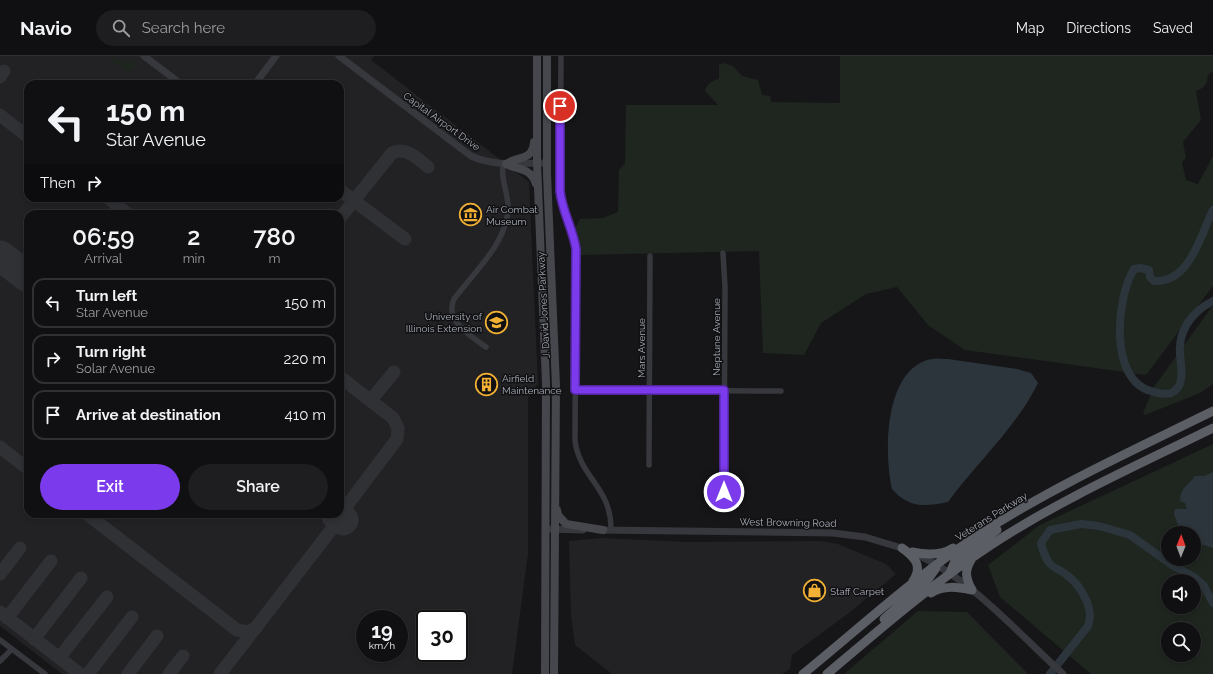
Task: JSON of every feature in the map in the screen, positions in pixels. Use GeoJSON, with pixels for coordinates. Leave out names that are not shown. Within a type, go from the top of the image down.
{"type":"FeatureCollection","features":[{"type":"Feature","properties":{"kind":"highway","name":"Veterans Parkway"},"geometry":{"type":"LineString","coordinates":[[804,674],[910,584],[997,524],[1054,490],[1213,411]]}},
{"type":"Feature","properties":{"kind":"highway"},"geometry":{"type":"LineString","coordinates":[[827,674],[950,573],[1008,534],[1060,504],[1213,428]]}},
{"type":"Feature","properties":{"kind":"highway"},"geometry":{"type":"LineString","coordinates":[[950,573],[955,562],[965,553],[1054,490]]}},
{"type":"Feature","properties":{"kind":"highway"},"geometry":{"type":"LineString","coordinates":[[912,552],[928,554],[946,552],[987,525],[997,524]]}},
{"type":"Feature","properties":{"kind":"highway"},"geometry":{"type":"LineString","coordinates":[[902,548],[916,559],[918,565],[917,574],[910,584]]}},
{"type":"Feature","properties":{"kind":"highway"},"geometry":{"type":"LineString","coordinates":[[894,618],[903,615],[937,589],[953,587],[972,590],[966,571],[973,557]]}},
{"type":"Feature","properties":{"kind":"highway"},"geometry":{"type":"LineString","coordinates":[[859,647],[883,620],[929,578],[937,565]]}},
{"type":"Feature","properties":{"kind":"main road","name":"J. David Jones Parkway"},"geometry":{"type":"LineString","coordinates":[[538,56],[537,163],[546,376],[545,674]]}},
{"type":"Feature","properties":{"kind":"main road","name":"J. David Jones Parkway"},"geometry":{"type":"LineString","coordinates":[[547,56],[547,163],[556,386],[554,674]]}},
{"type":"Feature","properties":{"kind":"main road"},"geometry":{"type":"LineString","coordinates":[[504,164],[524,158],[533,150],[533,102],[537,87]]}},
{"type":"Feature","properties":{"kind":"main road"},"geometry":{"type":"LineString","coordinates":[[504,164],[530,173],[534,176],[538,192]]}},
{"type":"Feature","properties":{"kind":"main road"},"geometry":{"type":"LineString","coordinates":[[556,506],[558,515],[566,524],[607,530]]}},
{"type":"Feature","properties":{"kind":"street"},"geometry":{"type":"LineString","coordinates":[[144,56],[176,80]]}},
{"type":"Feature","properties":{"kind":"street"},"geometry":{"type":"LineString","coordinates":[[257,80],[276,56]]}},
{"type":"Feature","properties":{"kind":"street","name":"Capital Airport Drive"},"geometry":{"type":"LineString","coordinates":[[339,56],[467,154],[483,161],[504,164],[547,163]]}},
{"type":"Feature","properties":{"kind":"street"},"geometry":{"type":"LineString","coordinates":[[561,56],[561,202],[572,230],[576,249],[575,441],[577,451],[584,467],[606,499],[611,520],[607,530]]}},
{"type":"Feature","properties":{"kind":"street"},"geometry":{"type":"LineString","coordinates":[[486,347],[457,324],[453,316],[452,305],[454,299],[491,251],[503,231],[508,208],[502,174],[504,164]]}},
{"type":"Feature","properties":{"kind":"street","name":"Neptune Avenue"},"geometry":{"type":"LineString","coordinates":[[723,253],[725,287],[724,492]]}},
{"type":"Feature","properties":{"kind":"street","name":"Mars Avenue"},"geometry":{"type":"LineString","coordinates":[[649,465],[650,256]]}},
{"type":"Feature","properties":{"kind":"street"},"geometry":{"type":"LineString","coordinates":[[575,390],[782,391]]}},
{"type":"Feature","properties":{"kind":"street","name":"West Browning Road"},"geometry":{"type":"LineString","coordinates":[[546,529],[822,532],[865,537],[912,552],[950,573],[972,590],[1063,674]]}},
{"type":"Feature","properties":{"kind":"street"},"geometry":{"type":"LineString","coordinates":[[0,640],[45,674]]}},
{"type":"Feature","properties":{"kind":"street"},"geometry":{"type":"LineString","coordinates":[[0,661],[12,649]]}},
{"type":"Feature","properties":{"kind":"shaded area"},"geometry":{"type":"Polygon","coordinates":[[[0,56],[374,56],[371,60],[529,182],[538,384],[528,397],[528,554],[512,674],[62,674],[0,626],[0,56]]]}},
{"type":"Feature","properties":{"kind":"shaded area"},"geometry":{"type":"Polygon","coordinates":[[[114,56],[122,63],[130,59],[139,65],[127,73],[112,61],[114,56]]]}},
{"type":"Feature","properties":{"kind":"shaded area"},"geometry":{"type":"Polygon","coordinates":[[[840,56],[1213,56],[1213,71],[1208,75],[1205,85],[1196,91],[1201,120],[1183,142],[1186,158],[1182,162],[1186,180],[1198,184],[1213,156],[1213,286],[1146,375],[965,350],[928,325],[897,287],[866,294],[821,323],[804,355],[763,353],[759,251],[580,255],[575,229],[580,219],[603,218],[618,212],[619,170],[625,163],[626,105],[718,105],[705,91],[710,83],[719,79],[719,65],[725,63],[734,67],[742,76],[758,80],[762,95],[770,96],[771,102],[840,103],[840,56]]]}},
{"type":"Feature","properties":{"kind":"shaded area"},"geometry":{"type":"Polygon","coordinates":[[[1213,305],[1213,384],[1200,393],[1145,415],[1143,413],[1154,387],[1213,305]]]}},
{"type":"Feature","properties":{"kind":"shaded area"},"geometry":{"type":"Polygon","coordinates":[[[929,359],[948,359],[1017,369],[1031,373],[1038,383],[1019,415],[1008,430],[948,502],[932,505],[911,503],[898,495],[892,489],[888,456],[890,416],[895,397],[902,381],[913,368],[929,359]]]}},
{"type":"Feature","properties":{"kind":"shaded area"},"geometry":{"type":"Polygon","coordinates":[[[1213,444],[1213,674],[1091,674],[1000,597],[988,565],[1040,525],[1213,444]]]}},
{"type":"Feature","properties":{"kind":"shaded area"},"geometry":{"type":"Polygon","coordinates":[[[1213,472],[1213,548],[1201,544],[1201,526],[1178,526],[1174,514],[1175,509],[1187,509],[1185,503],[1180,501],[1181,493],[1185,487],[1195,476],[1204,476],[1213,472]]]}},
{"type":"Feature","properties":{"kind":"shaded area"},"geometry":{"type":"Polygon","coordinates":[[[601,538],[687,542],[820,541],[838,544],[886,564],[896,574],[849,613],[792,655],[790,669],[782,674],[612,674],[575,645],[571,616],[569,541],[601,538]]]}},
{"type":"Feature","properties":{"kind":"shaded area"},"geometry":{"type":"Polygon","coordinates":[[[918,611],[967,612],[1028,674],[844,674],[918,611]]]}},
{"type":"Feature","properties":{"kind":"waterway"},"geometry":{"type":"LineString","coordinates":[[1213,210],[1192,256],[1177,274],[1166,280],[1154,281],[1150,277],[1149,270],[1141,268],[1134,269],[1128,282],[1120,317],[1120,337],[1122,355],[1128,371],[1137,384],[1161,394],[1169,394],[1176,389],[1180,384],[1182,371],[1180,351],[1181,338],[1191,318],[1201,308],[1213,301]]}},
{"type":"Feature","properties":{"kind":"waterway"},"geometry":{"type":"LineString","coordinates":[[1050,674],[1088,626],[1090,619],[1090,612],[1082,591],[1067,575],[1051,565],[1044,555],[1041,543],[1050,530],[1081,524],[1099,526],[1130,535],[1172,565],[1194,577],[1204,586],[1213,603]]}},
{"type":"Feature","properties":{"kind":"taxiway"},"geometry":{"type":"LineString","coordinates":[[0,77],[4,71]]}},
{"type":"Feature","properties":{"kind":"taxiway"},"geometry":{"type":"LineString","coordinates":[[0,115],[24,134]]}},
{"type":"Feature","properties":{"kind":"taxiway"},"geometry":{"type":"LineString","coordinates":[[344,213],[392,153],[397,151],[407,152],[412,154],[428,167]]}},
{"type":"Feature","properties":{"kind":"taxiway"},"geometry":{"type":"LineString","coordinates":[[344,193],[405,239]]}},
{"type":"Feature","properties":{"kind":"taxiway"},"geometry":{"type":"LineString","coordinates":[[113,202],[123,210]]}},
{"type":"Feature","properties":{"kind":"taxiway"},"geometry":{"type":"LineString","coordinates":[[371,400],[394,372]]}},
{"type":"Feature","properties":{"kind":"taxiway"},"geometry":{"type":"LineString","coordinates":[[344,380],[393,418],[398,428],[397,439],[344,509]]}},
{"type":"Feature","properties":{"kind":"taxiway"},"geometry":{"type":"LineString","coordinates":[[0,447],[24,466]]}},
{"type":"Feature","properties":{"kind":"taxiway"},"geometry":{"type":"LineString","coordinates":[[92,518],[237,630],[248,632],[257,627]]}},
{"type":"Feature","properties":{"kind":"taxiway"},"geometry":{"type":"LineString","coordinates":[[220,674],[331,530],[338,518]]}},
{"type":"Feature","properties":{"kind":"taxiway"},"geometry":{"type":"LineString","coordinates":[[0,574],[20,548]]}},
{"type":"Feature","properties":{"kind":"taxiway"},"geometry":{"type":"LineString","coordinates":[[7,618],[51,561]]}},
{"type":"Feature","properties":{"kind":"taxiway"},"geometry":{"type":"LineString","coordinates":[[34,639],[81,578]]}},
{"type":"Feature","properties":{"kind":"taxiway"},"geometry":{"type":"LineString","coordinates":[[59,658],[107,597]]}},
{"type":"Feature","properties":{"kind":"taxiway"},"geometry":{"type":"LineString","coordinates":[[0,612],[80,674]]}},
{"type":"Feature","properties":{"kind":"taxiway"},"geometry":{"type":"LineString","coordinates":[[88,674],[132,617]]}},
{"type":"Feature","properties":{"kind":"taxiway"},"geometry":{"type":"LineString","coordinates":[[128,674],[157,636]]}},
{"type":"Feature","properties":{"kind":"taxiway"},"geometry":{"type":"LineString","coordinates":[[169,674],[183,656]]}},
{"type":"Feature","properties":{"kind":"runway"},"geometry":{"type":"LineString","coordinates":[[0,256],[24,274]]}},
{"type":"Feature","properties":{"kind":"place","name":"Air Combat Museum"},"geometry":{"type":"Point","coordinates":[471,215]}},
{"type":"Feature","properties":{"kind":"place","name":"University of Illinois Extension"},"geometry":{"type":"Point","coordinates":[497,322]}},
{"type":"Feature","properties":{"kind":"place","name":"Airfield Maintenance"},"geometry":{"type":"Point","coordinates":[486,384]}},
{"type":"Feature","properties":{"kind":"place","name":"Staff Carpet"},"geometry":{"type":"Point","coordinates":[814,591]}},
{"type":"Feature","properties":{"kind":"route"},"geometry":{"type":"LineString","coordinates":[[560,106],[561,202],[572,230],[576,249],[575,390],[724,390],[724,492]]}}]}
